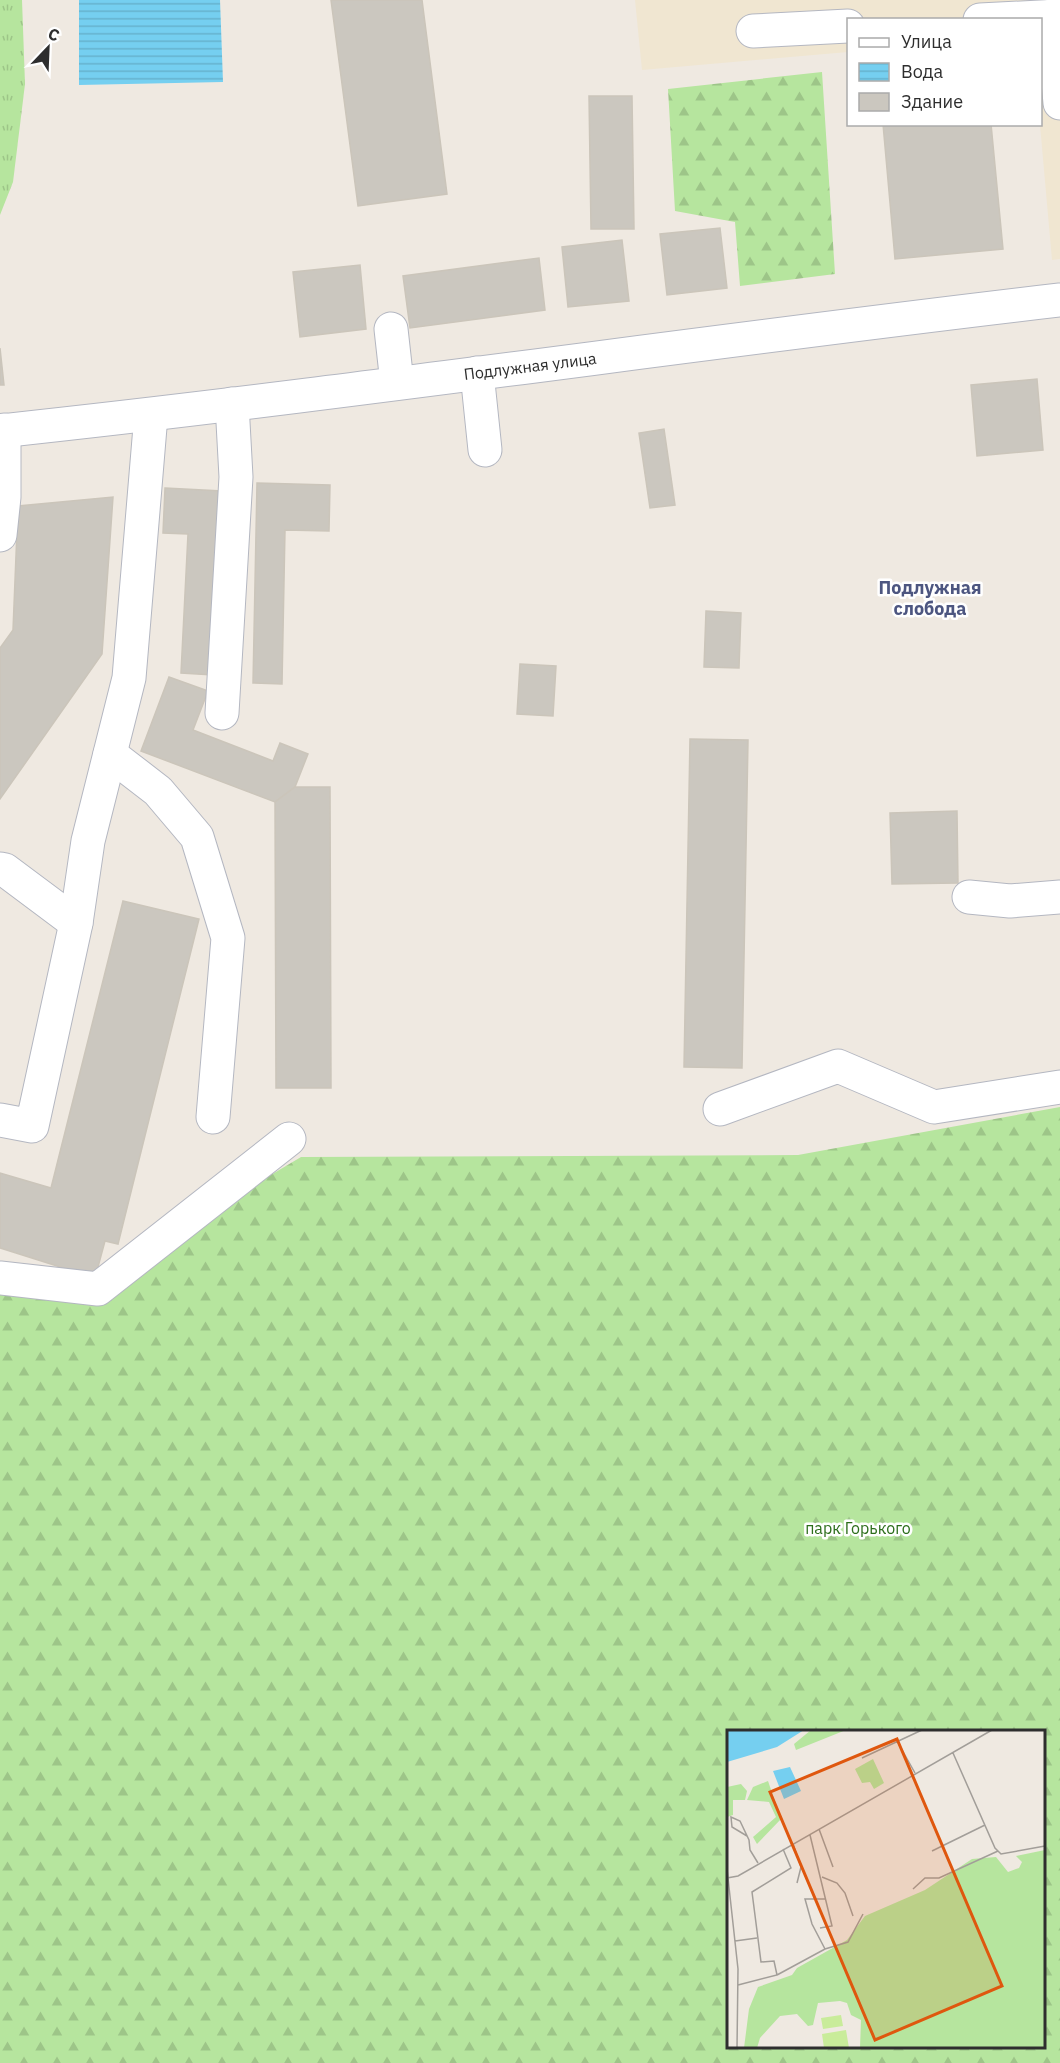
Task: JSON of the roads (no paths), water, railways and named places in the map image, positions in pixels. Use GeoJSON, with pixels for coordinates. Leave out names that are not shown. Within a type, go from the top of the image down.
{"type":"FeatureCollection","features":[{"type":"Feature","properties":{"kind":"street"},"geometry":{"type":"LineString","coordinates":[[1018,18],[1056,16],[1060,104]]}},
{"type":"Feature","properties":{"kind":"street"},"geometry":{"type":"LineString","coordinates":[[753,31],[847,26]]}},
{"type":"Feature","properties":{"kind":"street","name":"Подлужная улица"},"geometry":{"type":"LineString","coordinates":[[2,431],[1060,300]]}},
{"type":"Feature","properties":{"kind":"street"},"geometry":{"type":"LineString","coordinates":[[391,329],[397,383]]}},
{"type":"Feature","properties":{"kind":"street"},"geometry":{"type":"LineString","coordinates":[[477,373],[485,450]]}},
{"type":"Feature","properties":{"kind":"street"},"geometry":{"type":"LineString","coordinates":[[222,713],[236,477],[232,404]]}},
{"type":"Feature","properties":{"kind":"street"},"geometry":{"type":"LineString","coordinates":[[0,1120],[32,1126],[76,923],[88,841],[129,678],[150,414]]}},
{"type":"Feature","properties":{"kind":"street"},"geometry":{"type":"LineString","coordinates":[[0,535],[4,497],[2,431]]}},
{"type":"Feature","properties":{"kind":"street"},"geometry":{"type":"LineString","coordinates":[[110,754],[158,791],[197,837],[228,938],[213,1117]]}},
{"type":"Feature","properties":{"kind":"street"},"geometry":{"type":"LineString","coordinates":[[0,869],[5,870],[76,923]]}},
{"type":"Feature","properties":{"kind":"street"},"geometry":{"type":"LineString","coordinates":[[969,897],[1010,901],[1060,897]]}},
{"type":"Feature","properties":{"kind":"street"},"geometry":{"type":"LineString","coordinates":[[720,1109],[838,1066],[933,1107],[1060,1088]]}},
{"type":"Feature","properties":{"kind":"street"},"geometry":{"type":"LineString","coordinates":[[0,1278],[98,1289],[289,1138]]}},
{"type":"Feature","properties":{"kind":"water"},"geometry":{"type":"Polygon","coordinates":[[[79,0],[220,0],[223,82],[79,85],[79,0]]]}},
{"type":"Feature","properties":{"kind":"district","name":"Подлужная слобода"},"geometry":{"type":"Point","coordinates":[930,598]}},
{"type":"Feature","properties":{"kind":"park label","name":"парк Горького"},"geometry":{"type":"Point","coordinates":[858,1528]}}]}
